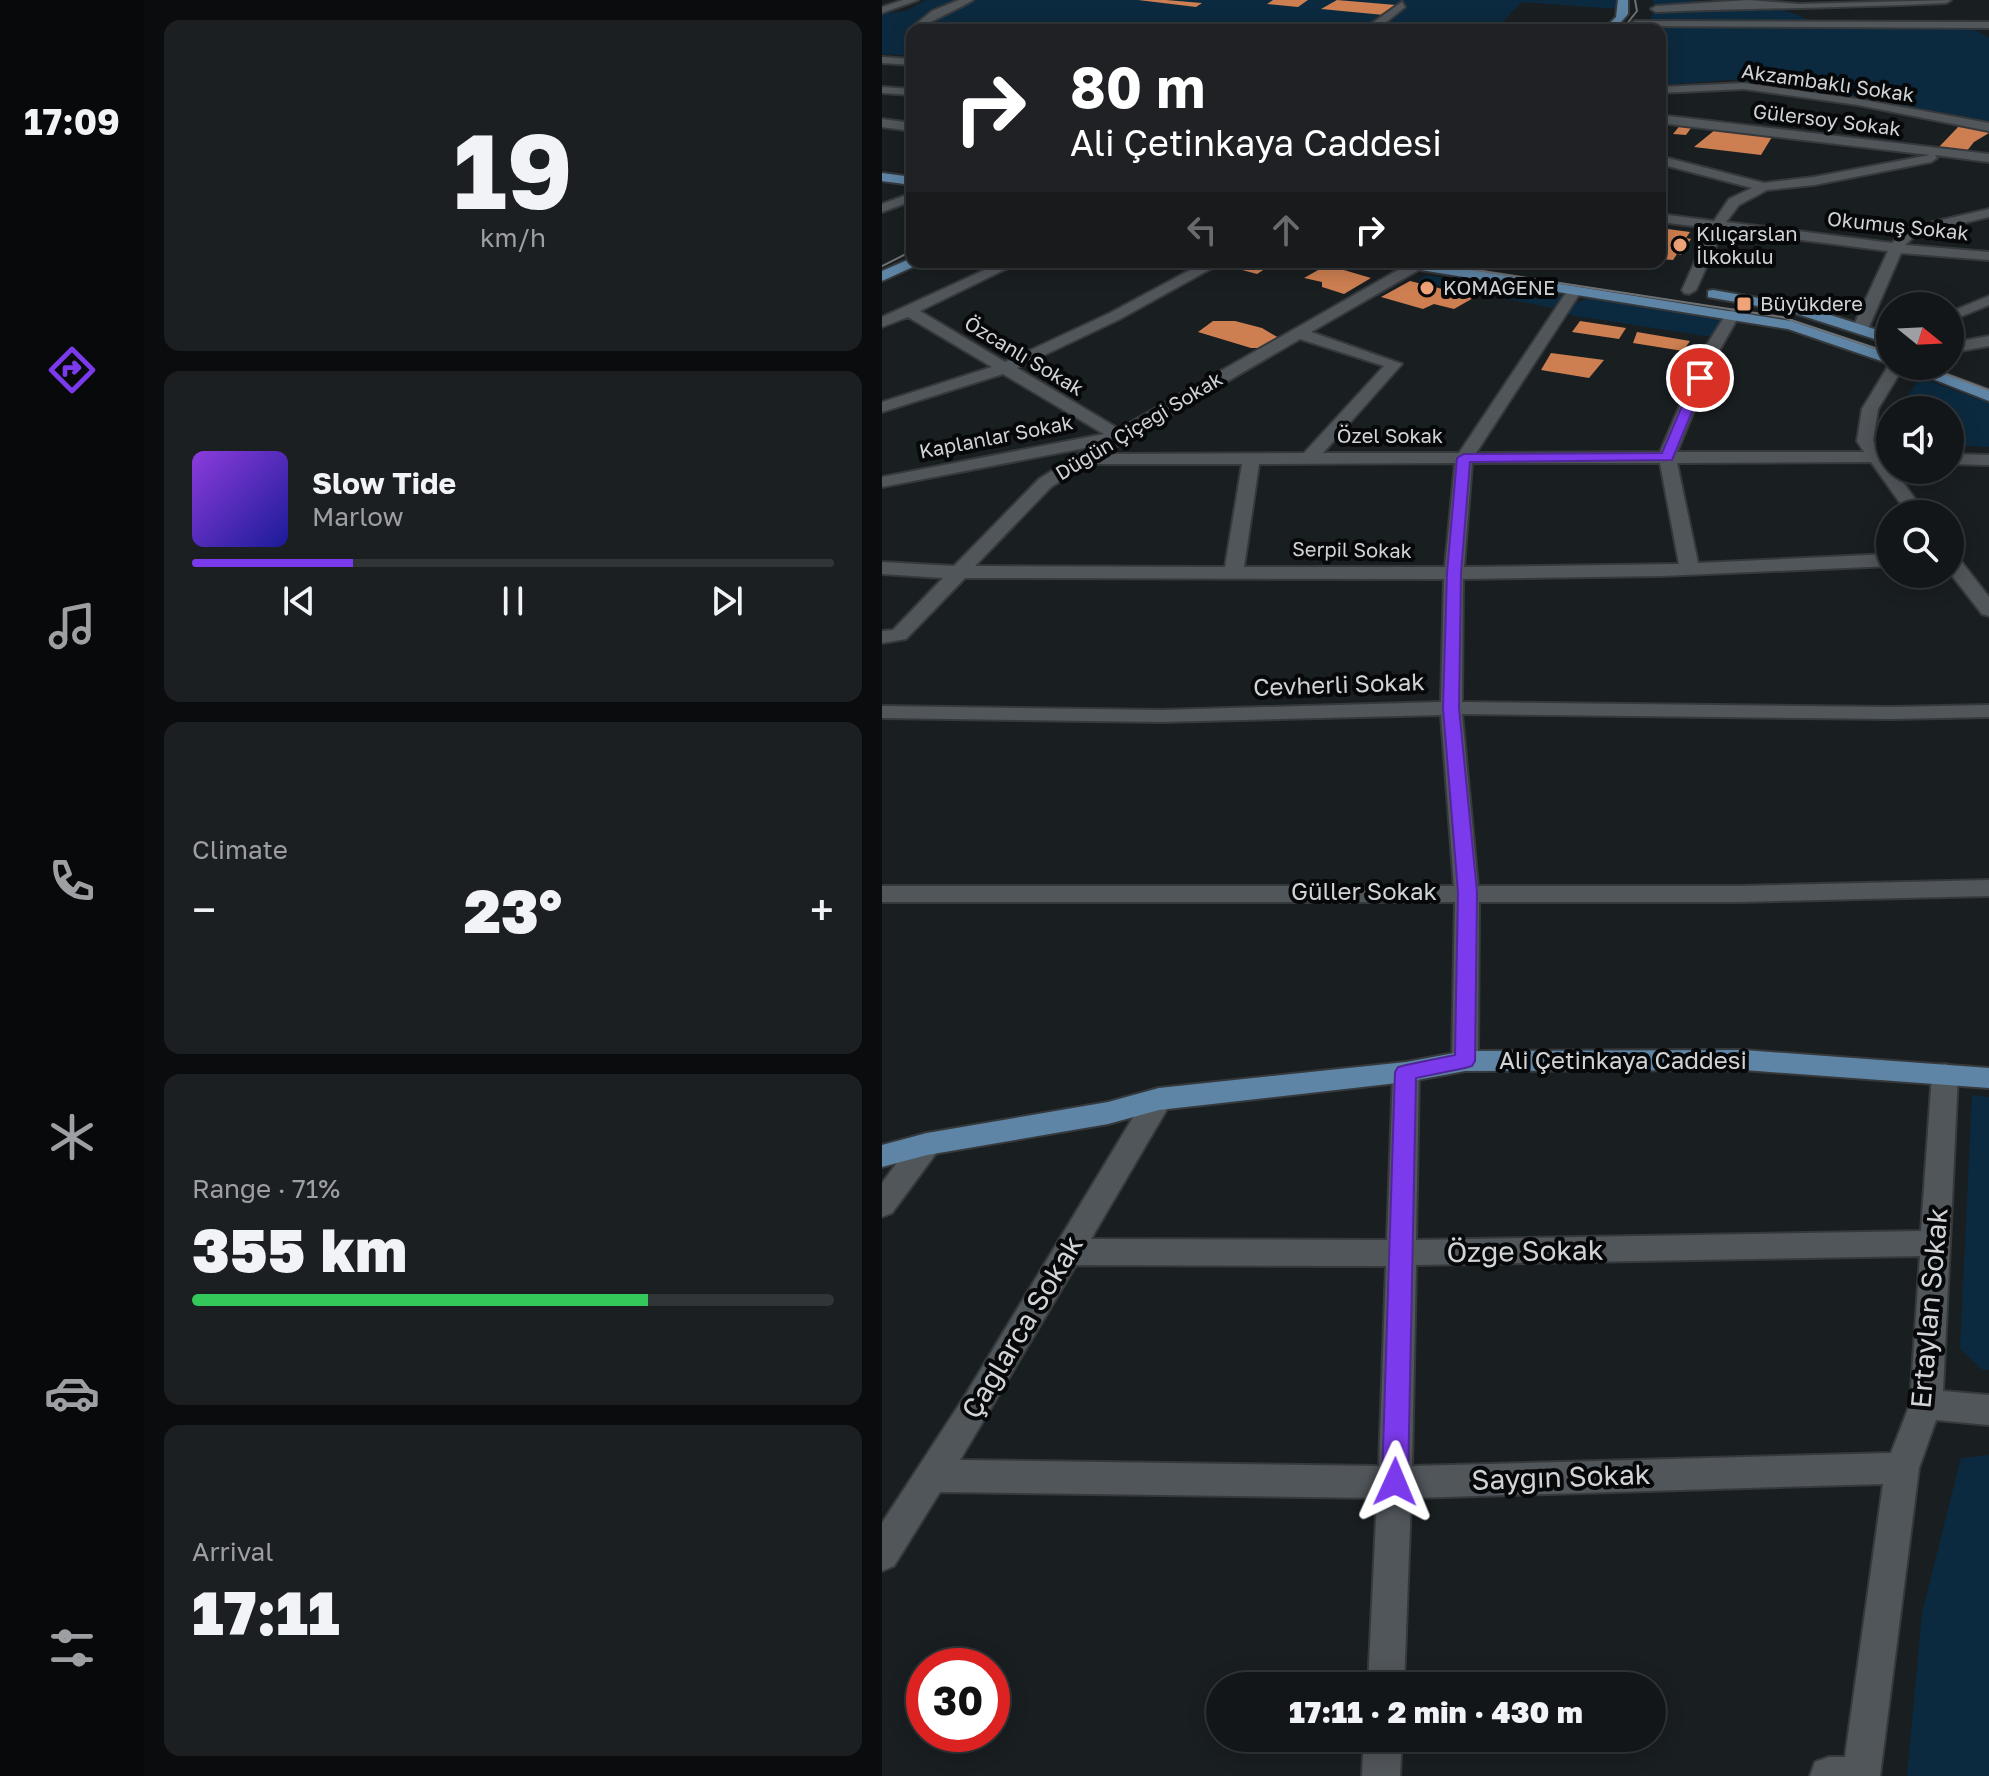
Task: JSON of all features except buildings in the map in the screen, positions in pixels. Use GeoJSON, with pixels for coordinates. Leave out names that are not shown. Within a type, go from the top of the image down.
{"type":"FeatureCollection","features":[{"type":"Feature","properties":{"kind":"main road"},"geometry":{"type":"LineString","coordinates":[[1614,24],[1623,15],[1623,0]]}},
{"type":"Feature","properties":{"kind":"main road"},"geometry":{"type":"LineString","coordinates":[[882,177],[906,180]]}},
{"type":"Feature","properties":{"kind":"main road"},"geometry":{"type":"LineString","coordinates":[[882,262],[906,249]]}},
{"type":"Feature","properties":{"kind":"main road"},"geometry":{"type":"LineString","coordinates":[[882,277],[906,265]]}},
{"type":"Feature","properties":{"kind":"main road"},"geometry":{"type":"LineString","coordinates":[[1436,268],[1791,325],[1876,354]]}},
{"type":"Feature","properties":{"kind":"main road"},"geometry":{"type":"LineString","coordinates":[[1527,268],[1603,279]]}},
{"type":"Feature","properties":{"kind":"main road"},"geometry":{"type":"LineString","coordinates":[[1682,290],[1794,308],[1876,333]]}},
{"type":"Feature","properties":{"kind":"main road"},"geometry":{"type":"LineString","coordinates":[[1964,369],[1989,379]]}},
{"type":"Feature","properties":{"kind":"main road"},"geometry":{"type":"LineString","coordinates":[[1946,380],[1989,396]]}},
{"type":"Feature","properties":{"kind":"main road","name":"Ali Çetinkaya Caddesi"},"geometry":{"type":"LineString","coordinates":[[882,1156],[927,1144],[1108,1113],[1159,1099],[1406,1072],[1465,1061],[1744,1060],[1989,1078]]}},
{"type":"Feature","properties":{"kind":"street"},"geometry":{"type":"LineString","coordinates":[[882,10],[913,0]]}},
{"type":"Feature","properties":{"kind":"street"},"geometry":{"type":"LineString","coordinates":[[923,24],[936,13],[968,0]]}},
{"type":"Feature","properties":{"kind":"street"},"geometry":{"type":"LineString","coordinates":[[1754,0],[1771,4]]}},
{"type":"Feature","properties":{"kind":"street"},"geometry":{"type":"LineString","coordinates":[[1656,9],[1946,0],[1956,8]]}},
{"type":"Feature","properties":{"kind":"street"},"geometry":{"type":"LineString","coordinates":[[1809,3],[1824,25]]}},
{"type":"Feature","properties":{"kind":"street"},"geometry":{"type":"LineString","coordinates":[[1378,24],[1402,5]]}},
{"type":"Feature","properties":{"kind":"street"},"geometry":{"type":"LineString","coordinates":[[1966,16],[1989,32]]}},
{"type":"Feature","properties":{"kind":"street"},"geometry":{"type":"LineString","coordinates":[[1635,23],[1984,26]]}},
{"type":"Feature","properties":{"kind":"street"},"geometry":{"type":"LineString","coordinates":[[882,60],[906,56]]}},
{"type":"Feature","properties":{"kind":"street","name":"Akzambaklı Sokak"},"geometry":{"type":"LineString","coordinates":[[1666,90],[1744,86],[1874,116],[1989,127]]}},
{"type":"Feature","properties":{"kind":"street"},"geometry":{"type":"LineString","coordinates":[[882,90],[906,92]]}},
{"type":"Feature","properties":{"kind":"street"},"geometry":{"type":"LineString","coordinates":[[1861,142],[1874,116]]}},
{"type":"Feature","properties":{"kind":"street","name":"Gülersoy Sokak"},"geometry":{"type":"LineString","coordinates":[[1666,120],[1989,158]]}},
{"type":"Feature","properties":{"kind":"street"},"geometry":{"type":"LineString","coordinates":[[882,123],[906,126]]}},
{"type":"Feature","properties":{"kind":"street"},"geometry":{"type":"LineString","coordinates":[[1682,290],[1727,208],[1734,202],[1764,187],[1814,181],[1953,153]]}},
{"type":"Feature","properties":{"kind":"street"},"geometry":{"type":"LineString","coordinates":[[1666,162],[1764,187]]}},
{"type":"Feature","properties":{"kind":"street"},"geometry":{"type":"LineString","coordinates":[[882,208],[906,199]]}},
{"type":"Feature","properties":{"kind":"street"},"geometry":{"type":"LineString","coordinates":[[1861,327],[1900,240],[1912,231],[1989,213]]}},
{"type":"Feature","properties":{"kind":"street","name":"Okumuş Sokak"},"geometry":{"type":"LineString","coordinates":[[1666,219],[1896,248],[1989,256]]}},
{"type":"Feature","properties":{"kind":"street"},"geometry":{"type":"LineString","coordinates":[[882,323],[1000,268]]}},
{"type":"Feature","properties":{"kind":"street"},"geometry":{"type":"LineString","coordinates":[[882,407],[1005,368],[1115,316],[1205,268]]}},
{"type":"Feature","properties":{"kind":"street","name":"Düğün Çiçeği Sokak"},"geometry":{"type":"LineString","coordinates":[[890,636],[1045,483],[1119,436],[1412,268]]}},
{"type":"Feature","properties":{"kind":"street"},"geometry":{"type":"LineString","coordinates":[[1465,1061],[1467,892],[1451,708],[1454,573],[1464,458],[1575,290]]}},
{"type":"Feature","properties":{"kind":"street"},"geometry":{"type":"LineString","coordinates":[[1964,311],[1989,300]]}},
{"type":"Feature","properties":{"kind":"street","name":"Özcanlı Sokak"},"geometry":{"type":"LineString","coordinates":[[909,311],[1119,436]]}},
{"type":"Feature","properties":{"kind":"street"},"geometry":{"type":"LineString","coordinates":[[1689,567],[1667,457],[1711,351],[1733,314]]}},
{"type":"Feature","properties":{"kind":"street"},"geometry":{"type":"LineString","coordinates":[[1298,333],[1394,364],[1309,458]]}},
{"type":"Feature","properties":{"kind":"street"},"geometry":{"type":"LineString","coordinates":[[1964,345],[1989,341]]}},
{"type":"Feature","properties":{"kind":"street"},"geometry":{"type":"LineString","coordinates":[[1876,399],[1870,409],[1865,441],[1876,451]]}},
{"type":"Feature","properties":{"kind":"street","name":"Kaplanlar Sokak"},"geometry":{"type":"LineString","coordinates":[[882,482],[1119,436]]}},
{"type":"Feature","properties":{"kind":"street","name":"Özel Sokak"},"geometry":{"type":"LineString","coordinates":[[1082,459],[1876,457]]}},
{"type":"Feature","properties":{"kind":"street"},"geometry":{"type":"LineString","coordinates":[[1234,571],[1251,459]]}},
{"type":"Feature","properties":{"kind":"street"},"geometry":{"type":"LineString","coordinates":[[1964,459],[1989,460]]}},
{"type":"Feature","properties":{"kind":"street","name":"Serpil Sokak"},"geometry":{"type":"LineString","coordinates":[[882,568],[957,572],[1454,573],[1876,560]]}},
{"type":"Feature","properties":{"kind":"street"},"geometry":{"type":"LineString","coordinates":[[1964,578],[1989,610]]}},
{"type":"Feature","properties":{"kind":"street","name":"Cevherli Sokak"},"geometry":{"type":"LineString","coordinates":[[882,712],[1162,716],[1451,708],[1892,713],[1989,711]]}},
{"type":"Feature","properties":{"kind":"street","name":"Güller Sokak"},"geometry":{"type":"LineString","coordinates":[[882,894],[1740,894],[1989,888]]}},
{"type":"Feature","properties":{"kind":"street"},"geometry":{"type":"LineString","coordinates":[[1387,1672],[1406,1072]]}},
{"type":"Feature","properties":{"kind":"street","name":"Ertaylan Sokak"},"geometry":{"type":"LineString","coordinates":[[1861,1776],[1902,1468],[1926,1404],[1945,1074]]}},
{"type":"Feature","properties":{"kind":"street","name":"Çağlarca Sokak"},"geometry":{"type":"LineString","coordinates":[[882,1554],[1159,1099]]}},
{"type":"Feature","properties":{"kind":"street"},"geometry":{"type":"LineString","coordinates":[[882,1205],[927,1144]]}},
{"type":"Feature","properties":{"kind":"street","name":"Özge Sokak"},"geometry":{"type":"LineString","coordinates":[[1066,1252],[1400,1253],[1936,1243]]}},
{"type":"Feature","properties":{"kind":"street"},"geometry":{"type":"LineString","coordinates":[[1926,1404],[1989,1410]]}},
{"type":"Feature","properties":{"kind":"street","name":"Saygın Sokak"},"geometry":{"type":"LineString","coordinates":[[932,1476],[1395,1482],[1902,1468]]}},
{"type":"Feature","properties":{"kind":"street"},"geometry":{"type":"LineString","coordinates":[[1381,1776],[1382,1752]]}},
{"type":"Feature","properties":{"kind":"street"},"geometry":{"type":"LineString","coordinates":[[1829,1776],[1861,1776]]}},
{"type":"Feature","properties":{"kind":"shaded area"},"geometry":{"type":"Polygon","coordinates":[[[926,0],[1617,0],[1619,9],[1522,2],[1501,24],[906,24],[906,56],[882,54],[882,14],[906,11],[926,0]]]}},
{"type":"Feature","properties":{"kind":"shaded area"},"geometry":{"type":"Polygon","coordinates":[[[1652,0],[1760,6],[1799,15],[1812,23],[1649,21],[1656,8],[1652,0]]]}},
{"type":"Feature","properties":{"kind":"shaded area"},"geometry":{"type":"Polygon","coordinates":[[[1666,26],[1972,28],[1989,38],[1989,121],[1860,97],[1730,80],[1666,85],[1666,26]]]}},
{"type":"Feature","properties":{"kind":"shaded area"},"geometry":{"type":"Polygon","coordinates":[[[1426,275],[1566,296],[1552,308],[1418,281],[1426,275]]]}},
{"type":"Feature","properties":{"kind":"shaded area"},"geometry":{"type":"Polygon","coordinates":[[[1589,298],[1730,318],[1719,338],[1569,315],[1568,306],[1589,298]]]}},
{"type":"Feature","properties":{"kind":"shaded area"},"geometry":{"type":"Polygon","coordinates":[[[1919,380],[1926,380],[1989,403],[1989,447],[1964,446],[1964,396],[1907,396],[1919,380]]]}},
{"type":"Feature","properties":{"kind":"shaded area"},"geometry":{"type":"Polygon","coordinates":[[[1972,1095],[1989,1097],[1989,1370],[1983,1370],[1960,1349],[1972,1095]]]}},
{"type":"Feature","properties":{"kind":"shaded area"},"geometry":{"type":"Polygon","coordinates":[[[1989,1455],[1989,1776],[1907,1776],[1922,1613],[1961,1458],[1989,1455]]]}},
{"type":"Feature","properties":{"kind":"tram line"},"geometry":{"type":"LineString","coordinates":[[1627,24],[1637,11],[1635,0]]}},
{"type":"Feature","properties":{"kind":"tram line"},"geometry":{"type":"LineString","coordinates":[[882,266],[906,254]]}},
{"type":"Feature","properties":{"kind":"tram line"},"geometry":{"type":"LineString","coordinates":[[1462,268],[1782,317],[1876,348]]}},
{"type":"Feature","properties":{"kind":"tram line"},"geometry":{"type":"LineString","coordinates":[[1962,380],[1989,390]]}},
{"type":"Feature","properties":{"kind":"place","name":"Kılıçarslan İlkokulu"},"geometry":{"type":"Point","coordinates":[1680,245]}},
{"type":"Feature","properties":{"kind":"place","name":"KOMAGENE"},"geometry":{"type":"Point","coordinates":[1427,288]}},
{"type":"Feature","properties":{"kind":"place","name":"Büyükdere"},"geometry":{"type":"Point","coordinates":[1744,304]}},
{"type":"Feature","properties":{"kind":"route"},"geometry":{"type":"LineString","coordinates":[[1395,1482],[1406,1072],[1465,1061],[1467,892],[1451,708],[1454,573],[1464,458],[1667,457],[1700,378]]}}]}
